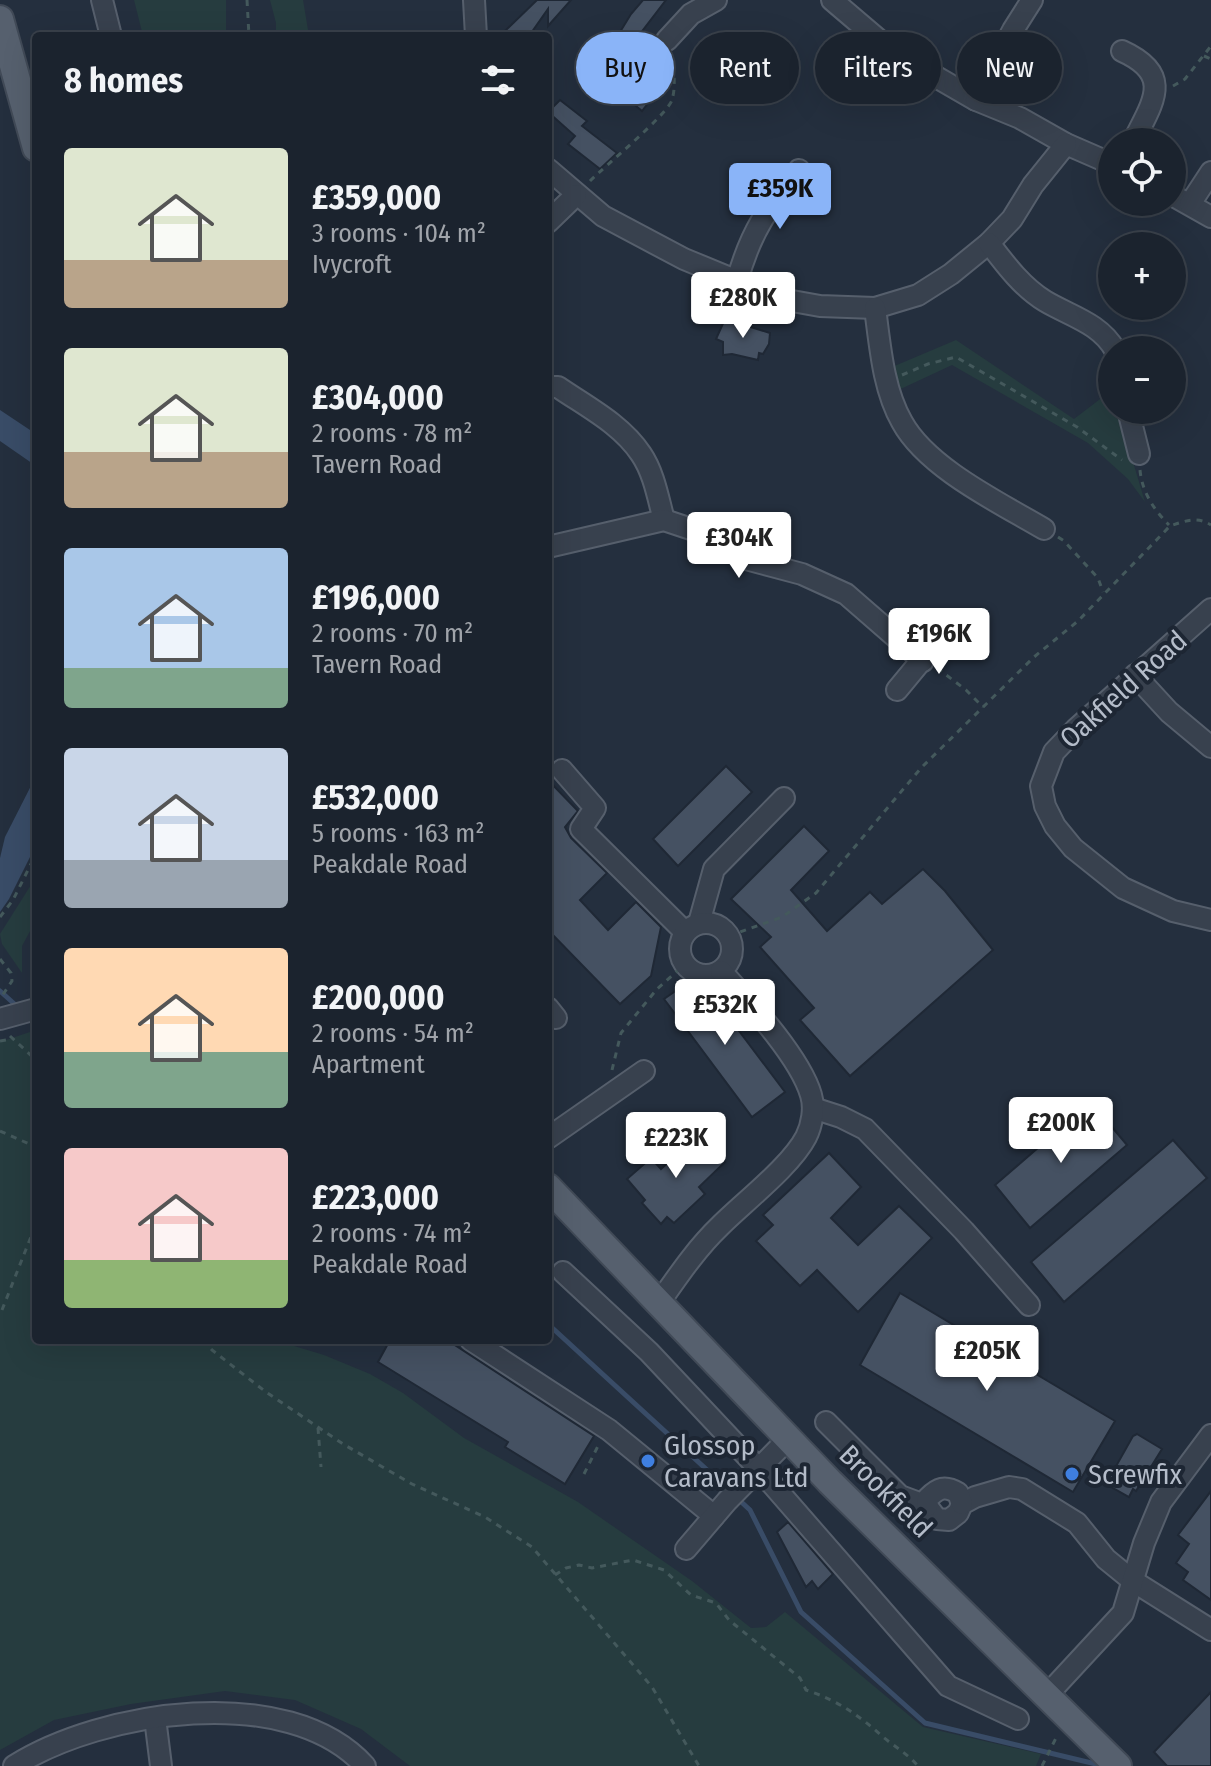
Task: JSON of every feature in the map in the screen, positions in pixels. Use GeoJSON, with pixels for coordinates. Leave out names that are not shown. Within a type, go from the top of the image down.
{"type":"FeatureCollection","features":[{"type":"Feature","properties":{"kind":"main road"},"geometry":{"type":"LineString","coordinates":[[0,19],[32,134]]}},
{"type":"Feature","properties":{"kind":"main road","name":"Brookfield"},"geometry":{"type":"LineString","coordinates":[[552,1191],[788,1439],[1118,1766]]}},
{"type":"Feature","properties":{"kind":"street"},"geometry":{"type":"LineString","coordinates":[[102,0],[110,32]]}},
{"type":"Feature","properties":{"kind":"street"},"geometry":{"type":"LineString","coordinates":[[474,0],[476,32]]}},
{"type":"Feature","properties":{"kind":"street"},"geometry":{"type":"LineString","coordinates":[[674,32],[691,14],[716,0]]}},
{"type":"Feature","properties":{"kind":"street"},"geometry":{"type":"LineString","coordinates":[[832,0],[893,52],[957,89]]}},
{"type":"Feature","properties":{"kind":"street"},"geometry":{"type":"LineString","coordinates":[[1012,32],[1032,0]]}},
{"type":"Feature","properties":{"kind":"street"},"geometry":{"type":"LineString","coordinates":[[1122,51],[1139,59],[1155,79],[1155,96],[1140,128]]}},
{"type":"Feature","properties":{"kind":"street"},"geometry":{"type":"LineString","coordinates":[[986,104],[1098,158]]}},
{"type":"Feature","properties":{"kind":"street"},"geometry":{"type":"LineString","coordinates":[[552,173],[603,216],[684,259],[781,299],[820,306],[875,308],[918,295],[951,274],[989,243],[1012,219],[1033,185],[1066,144]]}},
{"type":"Feature","properties":{"kind":"street"},"geometry":{"type":"LineString","coordinates":[[737,281],[754,233],[768,209],[799,170]]}},
{"type":"Feature","properties":{"kind":"street"},"geometry":{"type":"LineString","coordinates":[[1186,195],[1211,172]]}},
{"type":"Feature","properties":{"kind":"street"},"geometry":{"type":"LineString","coordinates":[[552,218],[576,195]]}},
{"type":"Feature","properties":{"kind":"street"},"geometry":{"type":"LineString","coordinates":[[1186,203],[1211,217]]}},
{"type":"Feature","properties":{"kind":"street"},"geometry":{"type":"LineString","coordinates":[[989,243],[1012,274],[1043,301],[1091,324],[1102,336]]}},
{"type":"Feature","properties":{"kind":"street"},"geometry":{"type":"LineString","coordinates":[[875,308],[887,381],[902,424],[925,451],[965,483],[1044,529]]}},
{"type":"Feature","properties":{"kind":"street"},"geometry":{"type":"LineString","coordinates":[[552,387],[558,387],[614,425],[642,455],[664,520]]}},
{"type":"Feature","properties":{"kind":"street"},"geometry":{"type":"LineString","coordinates":[[1131,424],[1140,464]]}},
{"type":"Feature","properties":{"kind":"street"},"geometry":{"type":"LineString","coordinates":[[552,546],[664,520],[700,532],[742,558],[802,574],[846,594],[923,661]]}},
{"type":"Feature","properties":{"kind":"street","name":"Oakfield Road"},"geometry":{"type":"LineString","coordinates":[[1211,609],[1054,752],[1041,786],[1045,806],[1055,826],[1073,848],[1123,888],[1173,911],[1211,920]]}},
{"type":"Feature","properties":{"kind":"street"},"geometry":{"type":"LineString","coordinates":[[897,690],[945,632]]}},
{"type":"Feature","properties":{"kind":"street"},"geometry":{"type":"LineString","coordinates":[[1135,675],[1169,712],[1211,747]]}},
{"type":"Feature","properties":{"kind":"street"},"geometry":{"type":"LineString","coordinates":[[562,770],[595,808],[581,829],[692,927],[715,924],[729,936],[732,953],[729,962],[721,971],[708,975],[691,971],[680,957],[680,943],[692,927],[714,869],[784,798]]}},
{"type":"Feature","properties":{"kind":"street"},"geometry":{"type":"LineString","coordinates":[[659,1303],[693,1254],[768,1171],[787,1162],[805,1139],[813,1108],[803,1077],[786,1051],[721,971]]}},
{"type":"Feature","properties":{"kind":"street"},"geometry":{"type":"LineString","coordinates":[[4,1017],[32,1010]]}},
{"type":"Feature","properties":{"kind":"street"},"geometry":{"type":"LineString","coordinates":[[552,1135],[644,1071]]}},
{"type":"Feature","properties":{"kind":"street"},"geometry":{"type":"LineString","coordinates":[[813,1108],[865,1129],[964,1231],[1029,1305]]}},
{"type":"Feature","properties":{"kind":"street"},"geometry":{"type":"LineString","coordinates":[[563,1272],[649,1352],[758,1468],[948,1686],[1018,1719]]}},
{"type":"Feature","properties":{"kind":"street"},"geometry":{"type":"LineString","coordinates":[[477,1344],[609,1430],[721,1509]]}},
{"type":"Feature","properties":{"kind":"street"},"geometry":{"type":"LineString","coordinates":[[826,1422],[900,1496],[927,1506],[928,1498],[938,1489],[958,1493],[962,1504],[1009,1487],[1022,1489],[1077,1523],[1106,1559],[1133,1581],[1211,1630]]}},
{"type":"Feature","properties":{"kind":"street"},"geometry":{"type":"LineString","coordinates":[[1048,1694],[1123,1613],[1161,1502],[1211,1435]]}},
{"type":"Feature","properties":{"kind":"street"},"geometry":{"type":"LineString","coordinates":[[686,1549],[788,1439]]}},
{"type":"Feature","properties":{"kind":"street"},"geometry":{"type":"LineString","coordinates":[[14,1766],[31,1755],[76,1736],[155,1718],[197,1713],[247,1714],[294,1722],[331,1737],[365,1766]]}},
{"type":"Feature","properties":{"kind":"street"},"geometry":{"type":"LineString","coordinates":[[155,1718],[161,1766]]}},
{"type":"Feature","properties":{"kind":"path"},"geometry":{"type":"LineString","coordinates":[[247,0],[249,32]]}},
{"type":"Feature","properties":{"kind":"path"},"geometry":{"type":"LineString","coordinates":[[1155,96],[1185,79],[1211,46]]}},
{"type":"Feature","properties":{"kind":"path"},"geometry":{"type":"LineString","coordinates":[[1204,56],[1211,59]]}},
{"type":"Feature","properties":{"kind":"path"},"geometry":{"type":"LineString","coordinates":[[576,195],[670,104]]}},
{"type":"Feature","properties":{"kind":"path"},"geometry":{"type":"LineString","coordinates":[[887,381],[928,364],[956,357],[1140,464],[1155,510],[1170,526]]}},
{"type":"Feature","properties":{"kind":"path"},"geometry":{"type":"LineString","coordinates":[[729,936],[782,917],[816,893],[921,768],[1034,657],[1078,621],[1170,526],[1187,520],[1204,520],[1211,525]]}},
{"type":"Feature","properties":{"kind":"path"},"geometry":{"type":"LineString","coordinates":[[1044,529],[1064,541],[1098,578],[1104,593]]}},
{"type":"Feature","properties":{"kind":"path"},"geometry":{"type":"LineString","coordinates":[[923,661],[955,681],[984,708]]}},
{"type":"Feature","properties":{"kind":"path"},"geometry":{"type":"LineString","coordinates":[[0,917],[13,900],[32,862]]}},
{"type":"Feature","properties":{"kind":"path"},"geometry":{"type":"LineString","coordinates":[[0,959],[11,973],[4,1017],[12,1039],[32,1056]]}},
{"type":"Feature","properties":{"kind":"path"},"geometry":{"type":"LineString","coordinates":[[617,1090],[612,1072],[621,1033],[657,989],[685,964]]}},
{"type":"Feature","properties":{"kind":"path"},"geometry":{"type":"LineString","coordinates":[[0,1041],[12,1039]]}},
{"type":"Feature","properties":{"kind":"path"},"geometry":{"type":"LineString","coordinates":[[0,1131],[32,1145]]}},
{"type":"Feature","properties":{"kind":"path"},"geometry":{"type":"LineString","coordinates":[[2,1310],[32,1234]]}},
{"type":"Feature","properties":{"kind":"path"},"geometry":{"type":"LineString","coordinates":[[207,1344],[266,1392],[318,1428],[412,1484],[485,1517],[532,1547],[652,1687],[699,1766]]}},
{"type":"Feature","properties":{"kind":"path"},"geometry":{"type":"LineString","coordinates":[[318,1428],[321,1467]]}},
{"type":"Feature","properties":{"kind":"path"},"geometry":{"type":"LineString","coordinates":[[584,1474],[591,1455]]}},
{"type":"Feature","properties":{"kind":"path"},"geometry":{"type":"LineString","coordinates":[[555,1575],[579,1565],[592,1568],[633,1560],[664,1570],[691,1595],[716,1603],[729,1620],[800,1678],[806,1690],[829,1697],[853,1712],[910,1756],[918,1766]]}},
{"type":"Feature","properties":{"kind":"path"},"geometry":{"type":"LineString","coordinates":[[1042,1766],[1054,1743]]}},
{"type":"Feature","properties":{"kind":"green space"},"geometry":{"type":"Polygon","coordinates":[[[134,0],[226,0],[226,32],[142,32],[134,0]]]}},
{"type":"Feature","properties":{"kind":"green space"},"geometry":{"type":"Polygon","coordinates":[[[270,0],[303,0],[308,32],[276,32],[270,0]]]}},
{"type":"Feature","properties":{"kind":"green space"},"geometry":{"type":"Polygon","coordinates":[[[956,340],[1074,419],[1098,401],[1098,424],[1124,424],[1145,502],[1128,479],[1088,443],[952,365],[890,394],[885,370],[956,340]]]}},
{"type":"Feature","properties":{"kind":"green space"},"geometry":{"type":"Polygon","coordinates":[[[32,883],[32,927],[22,946],[22,973],[2,944],[0,934],[32,883]]]}},
{"type":"Feature","properties":{"kind":"green space"},"geometry":{"type":"Polygon","coordinates":[[[32,1031],[32,1344],[287,1344],[370,1374],[403,1393],[464,1438],[578,1502],[692,1581],[751,1628],[766,1627],[785,1612],[923,1727],[1041,1754],[1036,1766],[410,1766],[361,1729],[295,1700],[225,1691],[131,1704],[54,1720],[0,1750],[0,1042],[32,1031]]]}},
{"type":"Feature","properties":{"kind":"water"},"geometry":{"type":"Polygon","coordinates":[[[0,410],[32,431],[32,463],[0,441],[0,410]]]}},
{"type":"Feature","properties":{"kind":"water"},"geometry":{"type":"Polygon","coordinates":[[[32,784],[32,853],[0,912],[0,858],[5,837],[32,784]]]}},
{"type":"Feature","properties":{"kind":"building"},"geometry":{"type":"Polygon","coordinates":[[[537,0],[571,0],[548,26],[548,9],[532,32],[506,30],[537,0]]]}},
{"type":"Feature","properties":{"kind":"building"},"geometry":{"type":"Polygon","coordinates":[[[643,0],[666,0],[641,32],[620,32],[643,0]]]}},
{"type":"Feature","properties":{"kind":"building"},"geometry":{"type":"Polygon","coordinates":[[[560,100],[587,121],[582,126],[617,153],[600,169],[568,144],[575,136],[552,116],[552,108],[560,100]]]}},
{"type":"Feature","properties":{"kind":"building"},"geometry":{"type":"Polygon","coordinates":[[[634,104],[647,104],[642,111],[634,104]]]}},
{"type":"Feature","properties":{"kind":"building"},"geometry":{"type":"Polygon","coordinates":[[[725,319],[770,333],[769,344],[763,354],[759,353],[758,360],[723,355],[723,342],[716,339],[725,319]]]}},
{"type":"Feature","properties":{"kind":"building"},"geometry":{"type":"Polygon","coordinates":[[[726,766],[752,792],[678,866],[653,839],[726,766]]]}},
{"type":"Feature","properties":{"kind":"building"},"geometry":{"type":"Polygon","coordinates":[[[552,784],[578,811],[565,827],[571,838],[607,873],[580,900],[608,930],[636,902],[661,927],[651,976],[620,1004],[552,934],[552,784]]]}},
{"type":"Feature","properties":{"kind":"building"},"geometry":{"type":"Polygon","coordinates":[[[804,826],[829,851],[791,890],[827,931],[870,892],[882,904],[923,869],[993,950],[850,1076],[800,1020],[814,1008],[760,947],[771,937],[731,899],[804,826]]]}},
{"type":"Feature","properties":{"kind":"building"},"geometry":{"type":"Polygon","coordinates":[[[687,983],[692,990],[703,983],[785,1092],[752,1117],[664,999],[687,983]]]}},
{"type":"Feature","properties":{"kind":"building"},"geometry":{"type":"Polygon","coordinates":[[[1091,1102],[1127,1145],[1030,1228],[995,1185],[1091,1102]]]}},
{"type":"Feature","properties":{"kind":"building"},"geometry":{"type":"Polygon","coordinates":[[[699,1134],[725,1162],[699,1187],[705,1194],[674,1223],[667,1217],[661,1224],[642,1203],[645,1200],[627,1179],[651,1158],[661,1169],[699,1134]]]}},
{"type":"Feature","properties":{"kind":"building"},"geometry":{"type":"Polygon","coordinates":[[[1173,1140],[1207,1178],[1064,1302],[1031,1262],[1173,1140]]]}},
{"type":"Feature","properties":{"kind":"building"},"geometry":{"type":"Polygon","coordinates":[[[829,1153],[861,1187],[831,1218],[858,1245],[899,1206],[932,1238],[858,1312],[817,1270],[800,1286],[756,1241],[773,1225],[763,1215],[829,1153]]]}},
{"type":"Feature","properties":{"kind":"building"},"geometry":{"type":"Polygon","coordinates":[[[900,1293],[1115,1421],[1073,1492],[860,1365],[900,1293]]]}},
{"type":"Feature","properties":{"kind":"building"},"geometry":{"type":"Polygon","coordinates":[[[388,1344],[453,1344],[594,1436],[565,1484],[505,1447],[508,1442],[378,1362],[388,1344]]]}},
{"type":"Feature","properties":{"kind":"building"},"geometry":{"type":"Polygon","coordinates":[[[1137,1434],[1162,1449],[1129,1497],[1106,1484],[1137,1434]]]}},
{"type":"Feature","properties":{"kind":"building"},"geometry":{"type":"Polygon","coordinates":[[[1211,1491],[1211,1600],[1183,1580],[1188,1572],[1176,1563],[1189,1544],[1178,1535],[1211,1491]]]}},
{"type":"Feature","properties":{"kind":"building"},"geometry":{"type":"Polygon","coordinates":[[[788,1522],[833,1574],[818,1589],[812,1581],[806,1587],[777,1532],[788,1522]]]}},
{"type":"Feature","properties":{"kind":"building"},"geometry":{"type":"Polygon","coordinates":[[[1211,1692],[1211,1766],[1167,1766],[1154,1752],[1211,1692]]]}},
{"type":"Feature","properties":{"kind":"waterway"},"geometry":{"type":"LineString","coordinates":[[0,991],[20,1009]]}},
{"type":"Feature","properties":{"kind":"waterway"},"geometry":{"type":"LineString","coordinates":[[552,1328],[730,1491]]}},
{"type":"Feature","properties":{"kind":"waterway"},"geometry":{"type":"LineString","coordinates":[[737,1498],[750,1510],[801,1612],[925,1723],[1104,1766]]}},
{"type":"Feature","properties":{"kind":"place","name":"Glossop Caravans Ltd"},"geometry":{"type":"Point","coordinates":[648,1461]}},
{"type":"Feature","properties":{"kind":"place","name":"Screwfix"},"geometry":{"type":"Point","coordinates":[1072,1474]}}]}
